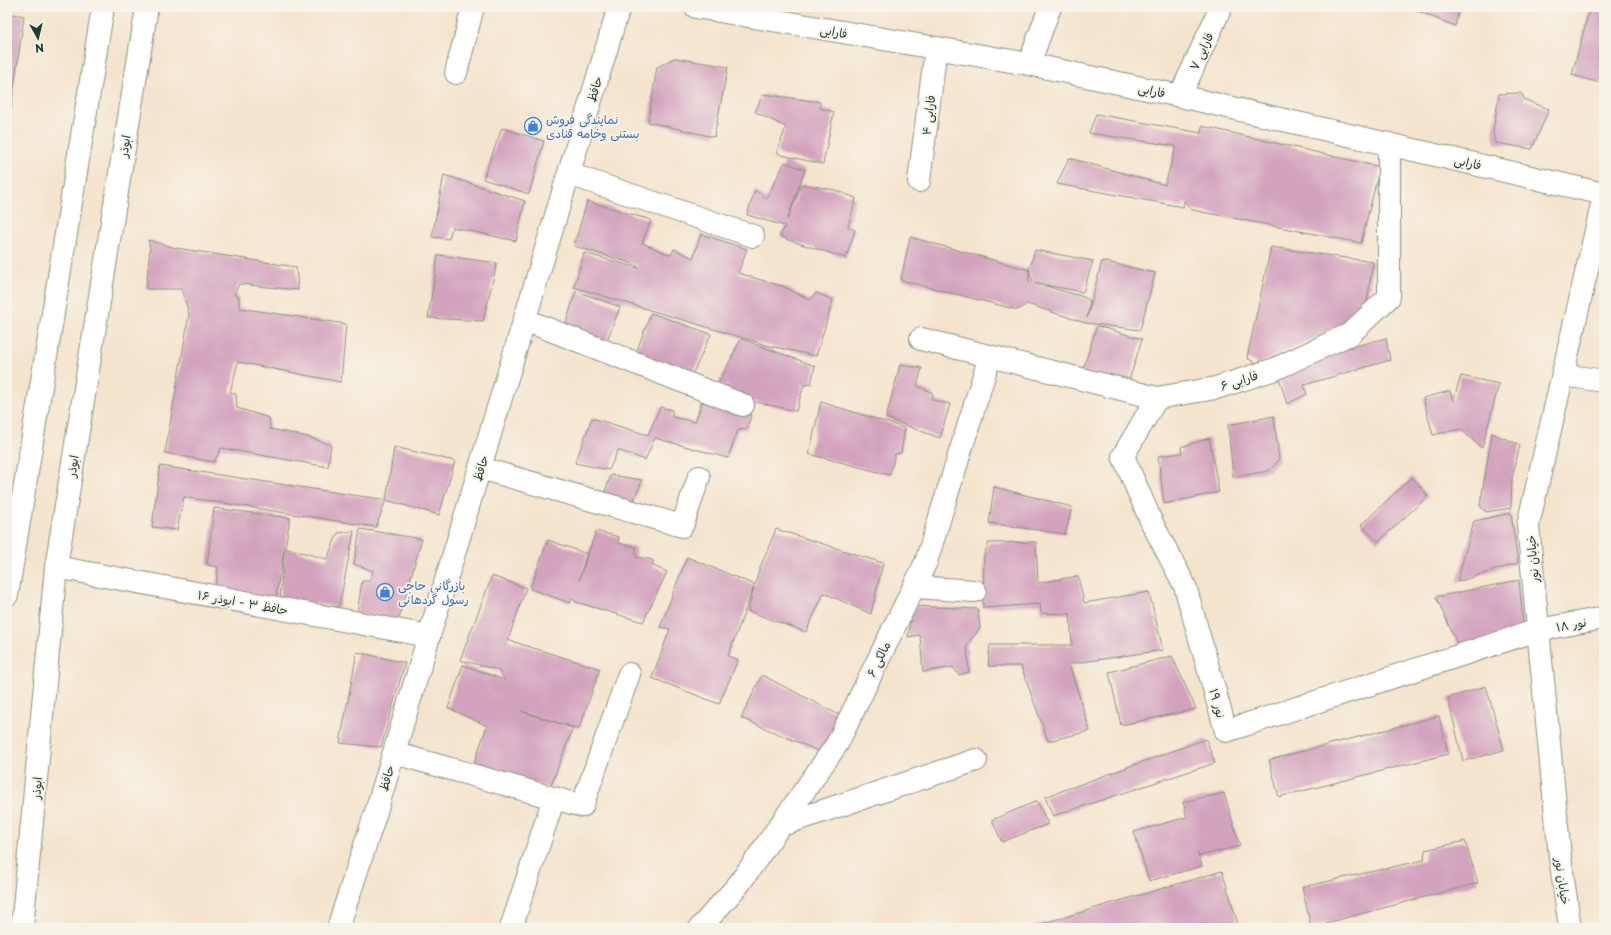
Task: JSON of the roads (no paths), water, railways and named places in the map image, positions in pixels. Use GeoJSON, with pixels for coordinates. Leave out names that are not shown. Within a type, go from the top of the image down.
{"type":"FeatureCollection","features":[{"type":"Feature","properties":{"kind":"street"},"geometry":{"type":"LineString","coordinates":[[7,595],[103,7]]}},
{"type":"Feature","properties":{"kind":"street","name":"ابوذر"},"geometry":{"type":"LineString","coordinates":[[22,928],[56,567],[147,7]]}},
{"type":"Feature","properties":{"kind":"street"},"geometry":{"type":"LineString","coordinates":[[456,73],[473,7]]}},
{"type":"Feature","properties":{"kind":"street","name":"حافظ"},"geometry":{"type":"LineString","coordinates":[[338,928],[394,753],[619,7]]}},
{"type":"Feature","properties":{"kind":"street","name":"فارابی"},"geometry":{"type":"LineString","coordinates":[[696,7],[1029,64],[1180,96],[1604,195]]}},
{"type":"Feature","properties":{"kind":"street"},"geometry":{"type":"LineString","coordinates":[[1029,64],[1050,7]]}},
{"type":"Feature","properties":{"kind":"street","name":"فارابی ۷"},"geometry":{"type":"LineString","coordinates":[[1180,96],[1221,7]]}},
{"type":"Feature","properties":{"kind":"street","name":"فارابی ۴"},"geometry":{"type":"LineString","coordinates":[[919,181],[936,48]]}},
{"type":"Feature","properties":{"kind":"street","name":"فارابی ۶"},"geometry":{"type":"LineString","coordinates":[[921,339],[1157,398],[1216,388],[1275,369],[1350,334],[1389,297],[1389,144]]}},
{"type":"Feature","properties":{"kind":"street"},"geometry":{"type":"LineString","coordinates":[[569,174],[753,236]]}},
{"type":"Feature","properties":{"kind":"street","name":"خیابان نور"},"geometry":{"type":"LineString","coordinates":[[1570,928],[1560,857],[1528,525],[1604,195]]}},
{"type":"Feature","properties":{"kind":"street"},"geometry":{"type":"LineString","coordinates":[[525,320],[743,405]]}},
{"type":"Feature","properties":{"kind":"street","name":"مالکی ۶"},"geometry":{"type":"LineString","coordinates":[[700,928],[739,884],[837,744],[926,562],[990,356]]}},
{"type":"Feature","properties":{"kind":"street"},"geometry":{"type":"LineString","coordinates":[[1563,375],[1604,382]]}},
{"type":"Feature","properties":{"kind":"street","name":"نور ۱۹"},"geometry":{"type":"LineString","coordinates":[[1157,398],[1123,456],[1152,522],[1185,586],[1226,731],[1538,630]]}},
{"type":"Feature","properties":{"kind":"street"},"geometry":{"type":"LineString","coordinates":[[480,468],[682,526],[699,477]]}},
{"type":"Feature","properties":{"kind":"street","name":"حافظ ۳ - ابوذر ۱۶"},"geometry":{"type":"LineString","coordinates":[[56,567],[429,636]]}},
{"type":"Feature","properties":{"kind":"street"},"geometry":{"type":"LineString","coordinates":[[914,587],[975,591]]}},
{"type":"Feature","properties":{"kind":"street","name":"نور ۱۸"},"geometry":{"type":"LineString","coordinates":[[1538,630],[1604,618]]}},
{"type":"Feature","properties":{"kind":"street"},"geometry":{"type":"LineString","coordinates":[[394,753],[582,806],[629,674]]}},
{"type":"Feature","properties":{"kind":"street"},"geometry":{"type":"LineString","coordinates":[[780,825],[976,760]]}},
{"type":"Feature","properties":{"kind":"street"},"geometry":{"type":"LineString","coordinates":[[511,928],[554,798]]}},
{"type":"Feature","properties":{"kind":"place","name":"نمایندگی فروش بستنی وخامه قنادی"},"geometry":{"type":"Point","coordinates":[533,126]}},
{"type":"Feature","properties":{"kind":"place","name":"بازرگانی حاجی رسول گردهانی"},"geometry":{"type":"Point","coordinates":[385,592]}}]}
